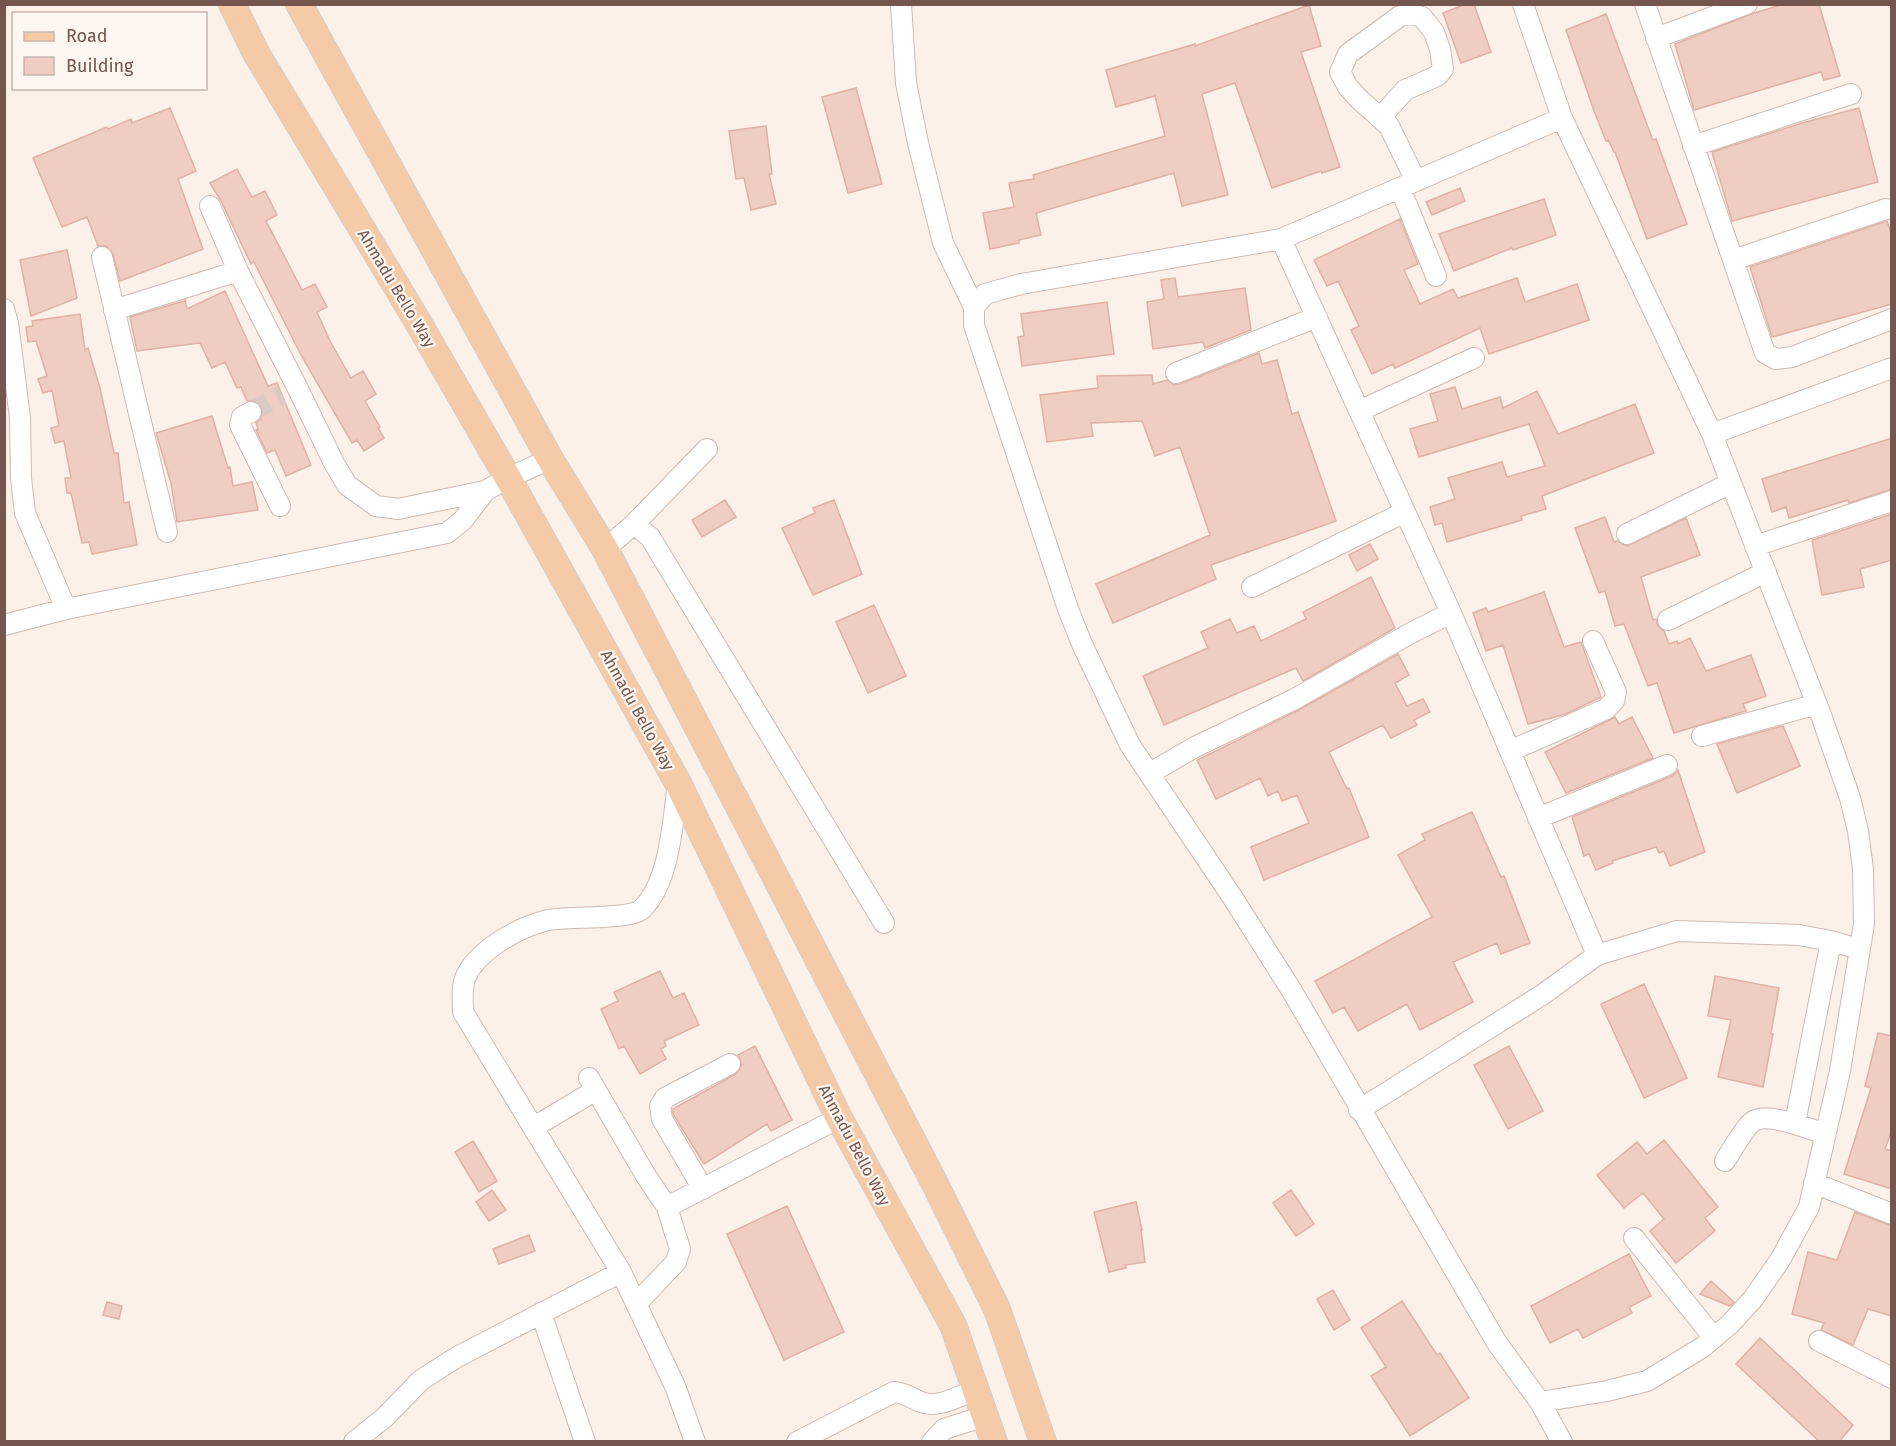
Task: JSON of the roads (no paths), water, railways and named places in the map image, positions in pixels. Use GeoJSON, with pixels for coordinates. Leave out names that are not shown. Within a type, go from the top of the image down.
{"type":"FeatureCollection","features":[{"type":"Feature","properties":{"kind":"main road","name":"Ahmadu Bello Way"},"geometry":{"type":"LineString","coordinates":[[232,4],[256,53],[409,307],[508,478],[678,783],[839,1118],[953,1326],[994,1442]]}},
{"type":"Feature","properties":{"kind":"main road"},"geometry":{"type":"LineString","coordinates":[[299,4],[550,459],[605,549],[934,1182],[997,1309],[1043,1442]]}},
{"type":"Feature","properties":{"kind":"street"},"geometry":{"type":"LineString","coordinates":[[901,4],[906,82],[918,143],[943,243],[974,307],[974,325],[1075,627],[1113,712],[1130,745],[1292,991],[1359,1110],[1497,1343],[1540,1402],[1562,1442]]}},
{"type":"Feature","properties":{"kind":"street"},"geometry":{"type":"LineString","coordinates":[[1523,4],[1562,118],[1712,434],[1817,704],[1850,798],[1858,831],[1863,869],[1864,924],[1840,1071],[1809,1207],[1780,1260],[1753,1299],[1730,1324],[1703,1347],[1647,1381],[1607,1391],[1540,1402]]}},
{"type":"Feature","properties":{"kind":"street"},"geometry":{"type":"LineString","coordinates":[[1645,4],[1765,353],[1776,359],[1792,357],[1892,319]]}},
{"type":"Feature","properties":{"kind":"street"},"geometry":{"type":"LineString","coordinates":[[1656,38],[1747,4]]}},
{"type":"Feature","properties":{"kind":"street"},"geometry":{"type":"LineString","coordinates":[[1381,117],[1405,90],[1437,76],[1443,69],[1440,49],[1434,32],[1422,18],[1411,14],[1400,16],[1348,54],[1340,72],[1348,87],[1389,126],[1402,149],[1408,184],[1436,276]]}},
{"type":"Feature","properties":{"kind":"street"},"geometry":{"type":"LineString","coordinates":[[1693,146],[1851,94]]}},
{"type":"Feature","properties":{"kind":"street"},"geometry":{"type":"LineString","coordinates":[[974,307],[985,294],[1021,284],[1281,239],[1562,118]]}},
{"type":"Feature","properties":{"kind":"street"},"geometry":{"type":"LineString","coordinates":[[210,206],[290,391],[346,485],[376,506],[398,509],[485,491],[550,459]]}},
{"type":"Feature","properties":{"kind":"street"},"geometry":{"type":"LineString","coordinates":[[1733,260],[1886,209]]}},
{"type":"Feature","properties":{"kind":"street"},"geometry":{"type":"LineString","coordinates":[[1281,239],[1451,613],[1597,955]]}},
{"type":"Feature","properties":{"kind":"street"},"geometry":{"type":"LineString","coordinates":[[102,257],[167,532]]}},
{"type":"Feature","properties":{"kind":"street"},"geometry":{"type":"LineString","coordinates":[[114,310],[238,271]]}},
{"type":"Feature","properties":{"kind":"street"},"geometry":{"type":"LineString","coordinates":[[4,309],[8,323],[20,418],[21,478],[25,513],[66,609]]}},
{"type":"Feature","properties":{"kind":"street"},"geometry":{"type":"LineString","coordinates":[[1176,373],[1317,317]]}},
{"type":"Feature","properties":{"kind":"street"},"geometry":{"type":"LineString","coordinates":[[1359,411],[1474,358]]}},
{"type":"Feature","properties":{"kind":"street"},"geometry":{"type":"LineString","coordinates":[[1712,434],[1892,368]]}},
{"type":"Feature","properties":{"kind":"street"},"geometry":{"type":"LineString","coordinates":[[251,412],[242,417],[240,425],[280,506]]}},
{"type":"Feature","properties":{"kind":"street"},"geometry":{"type":"LineString","coordinates":[[605,549],[634,524],[707,449]]}},
{"type":"Feature","properties":{"kind":"street"},"geometry":{"type":"LineString","coordinates":[[1627,534],[1731,483]]}},
{"type":"Feature","properties":{"kind":"street"},"geometry":{"type":"LineString","coordinates":[[4,625],[66,609],[447,533],[464,520],[485,491]]}},
{"type":"Feature","properties":{"kind":"street"},"geometry":{"type":"LineString","coordinates":[[1755,546],[1892,501]]}},
{"type":"Feature","properties":{"kind":"street"},"geometry":{"type":"LineString","coordinates":[[1252,587],[1405,512]]}},
{"type":"Feature","properties":{"kind":"street"},"geometry":{"type":"LineString","coordinates":[[634,524],[650,537],[884,923]]}},
{"type":"Feature","properties":{"kind":"street"},"geometry":{"type":"LineString","coordinates":[[1668,620],[1766,572]]}},
{"type":"Feature","properties":{"kind":"street"},"geometry":{"type":"LineString","coordinates":[[1150,773],[1221,734],[1293,700],[1409,634],[1451,613]]}},
{"type":"Feature","properties":{"kind":"street"},"geometry":{"type":"LineString","coordinates":[[1510,751],[1606,709],[1614,701],[1616,692],[1593,642]]}},
{"type":"Feature","properties":{"kind":"street"},"geometry":{"type":"LineString","coordinates":[[1702,736],[1817,704]]}},
{"type":"Feature","properties":{"kind":"street"},"geometry":{"type":"LineString","coordinates":[[1538,818],[1667,765]]}},
{"type":"Feature","properties":{"kind":"street"},"geometry":{"type":"LineString","coordinates":[[678,783],[669,849],[654,895],[640,911],[548,920],[511,934],[486,951],[466,975],[462,992],[463,1012],[621,1272],[675,1386],[695,1442]]}},
{"type":"Feature","properties":{"kind":"street"},"geometry":{"type":"LineString","coordinates":[[1359,1110],[1542,995],[1597,955],[1677,931],[1799,935],[1831,941],[1859,950]]}},
{"type":"Feature","properties":{"kind":"street"},"geometry":{"type":"LineString","coordinates":[[1795,1123],[1831,941]]}},
{"type":"Feature","properties":{"kind":"street"},"geometry":{"type":"LineString","coordinates":[[703,1189],[663,1119],[660,1106],[665,1098],[730,1064]]}},
{"type":"Feature","properties":{"kind":"street"},"geometry":{"type":"LineString","coordinates":[[534,1128],[593,1084],[646,1176],[667,1207],[680,1249],[676,1262],[636,1304]]}},
{"type":"Feature","properties":{"kind":"street"},"geometry":{"type":"LineString","coordinates":[[667,1207],[839,1118]]}},
{"type":"Feature","properties":{"kind":"street"},"geometry":{"type":"LineString","coordinates":[[1725,1161],[1752,1123],[1760,1118],[1795,1123],[1825,1134]]}},
{"type":"Feature","properties":{"kind":"street"},"geometry":{"type":"LineString","coordinates":[[1814,1183],[1892,1214]]}},
{"type":"Feature","properties":{"kind":"street"},"geometry":{"type":"LineString","coordinates":[[1634,1238],[1714,1338]]}},
{"type":"Feature","properties":{"kind":"street"},"geometry":{"type":"LineString","coordinates":[[354,1442],[384,1418],[421,1380],[458,1357],[621,1272]]}},
{"type":"Feature","properties":{"kind":"street"},"geometry":{"type":"LineString","coordinates":[[541,1313],[585,1442]]}},
{"type":"Feature","properties":{"kind":"street"},"geometry":{"type":"LineString","coordinates":[[1819,1341],[1892,1378]]}},
{"type":"Feature","properties":{"kind":"street"},"geometry":{"type":"LineString","coordinates":[[797,1441],[894,1392],[904,1393],[922,1403],[936,1405],[976,1389]]}},
{"type":"Feature","properties":{"kind":"street"},"geometry":{"type":"LineString","coordinates":[[932,1442],[944,1429],[985,1416]]}},
{"type":"Feature","properties":{"kind":"tunnel"},"geometry":{"type":"LineString","coordinates":[[251,412],[282,395]]}}]}
